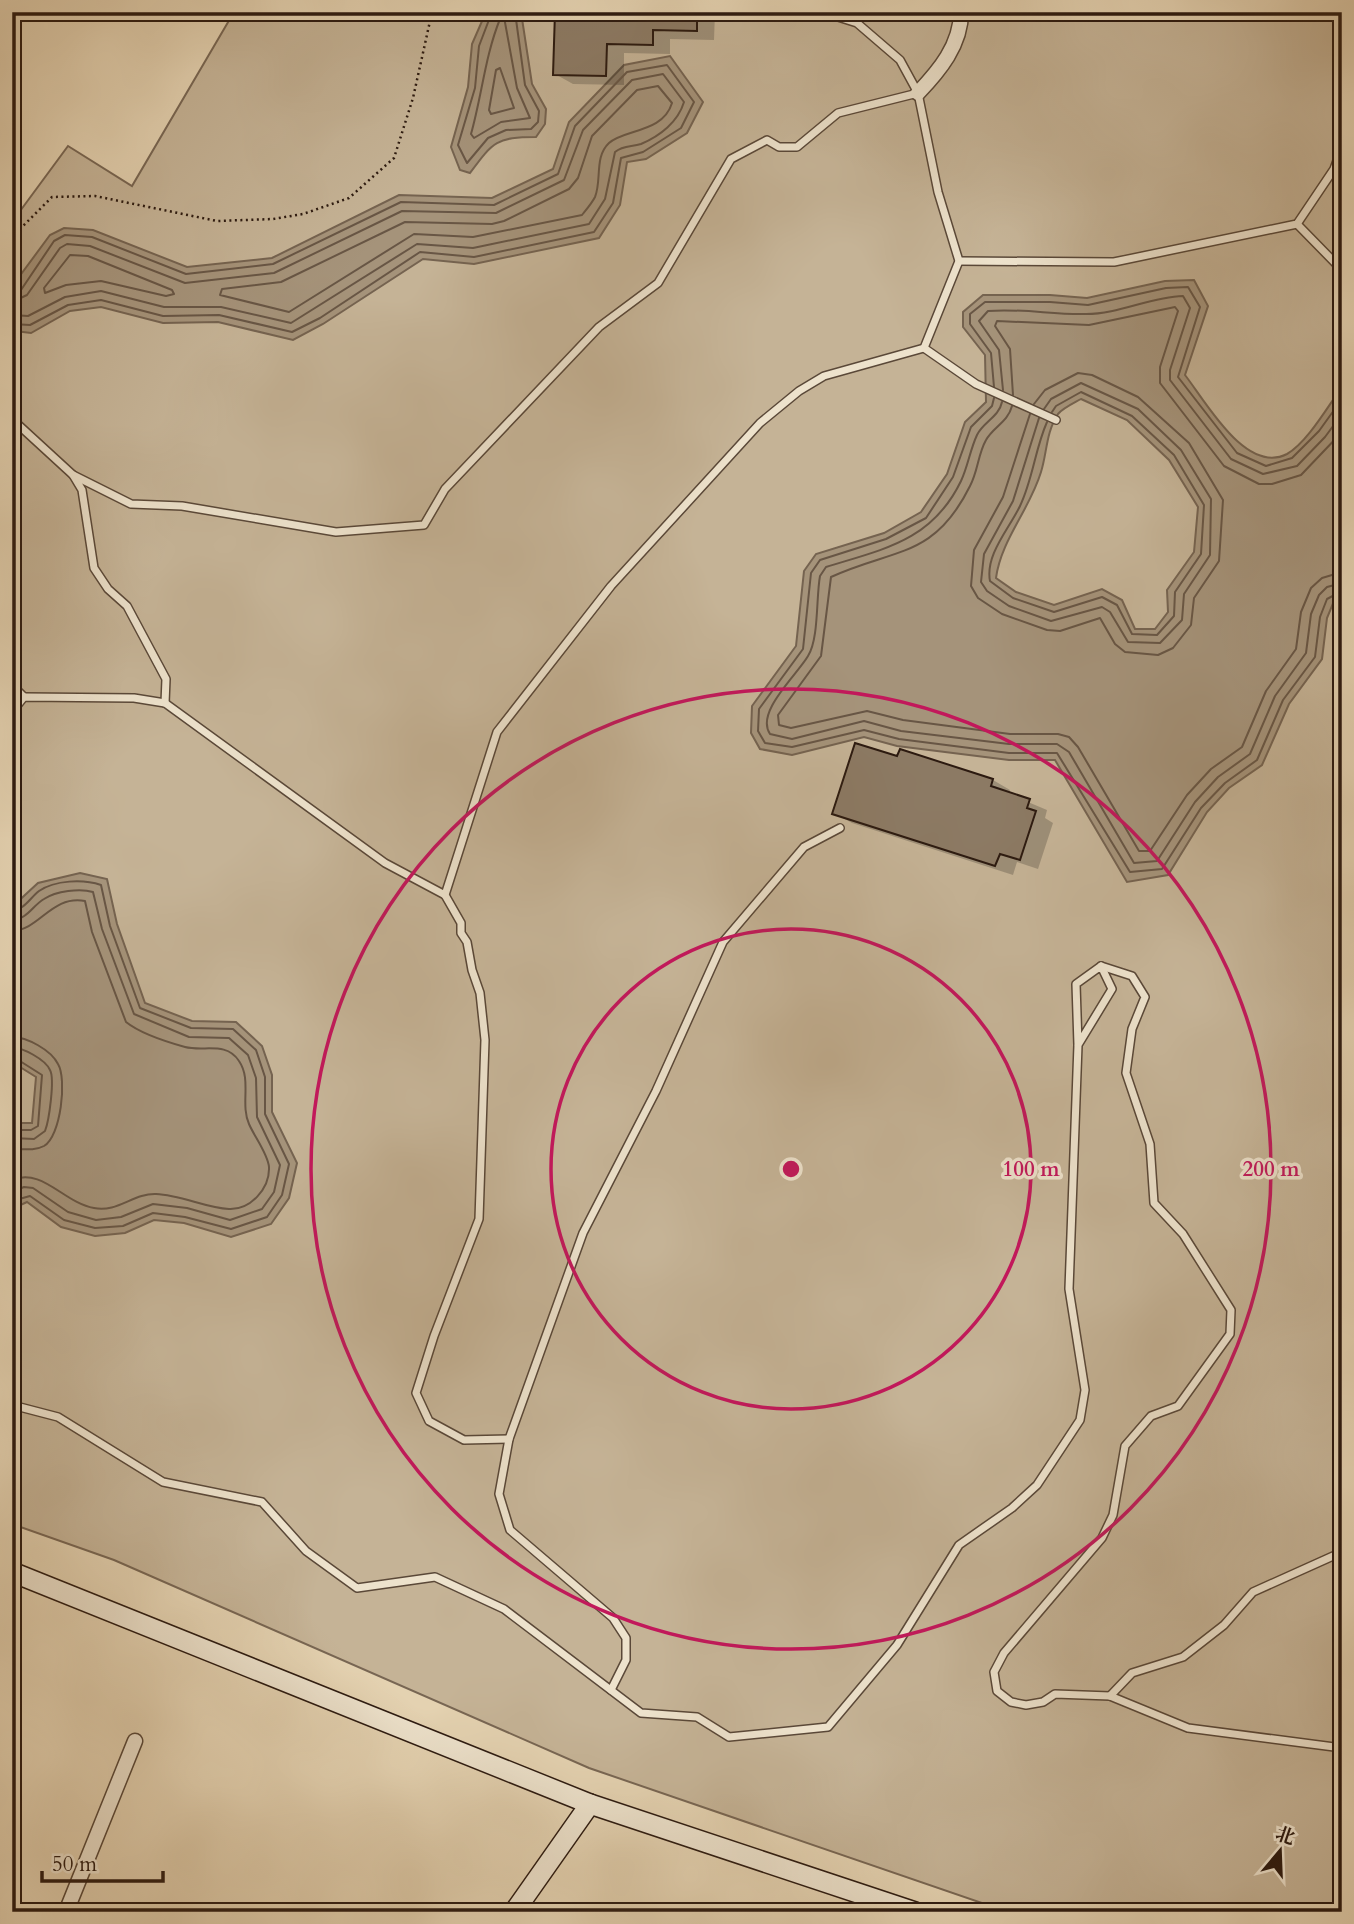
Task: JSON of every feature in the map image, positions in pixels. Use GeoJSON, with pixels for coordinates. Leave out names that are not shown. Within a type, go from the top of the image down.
{"type":"FeatureCollection","features":[{"type":"Feature","properties":{"kind":"street"},"geometry":{"type":"LineString","coordinates":[[918,93],[942,69],[961,25],[961,12]]}},
{"type":"Feature","properties":{"kind":"street"},"geometry":{"type":"LineString","coordinates":[[12,1573],[590,1804],[915,1912]]}},
{"type":"Feature","properties":{"kind":"street"},"geometry":{"type":"LineString","coordinates":[[65,1912],[135,1741]]}},
{"type":"Feature","properties":{"kind":"street"},"geometry":{"type":"LineString","coordinates":[[514,1912],[590,1804]]}},
{"type":"Feature","properties":{"kind":"lane"},"geometry":{"type":"LineString","coordinates":[[760,12],[774,16],[838,17],[857,23],[900,60],[918,93],[937,192],[959,261],[924,348]]}},
{"type":"Feature","properties":{"kind":"lane"},"geometry":{"type":"LineString","coordinates":[[12,419],[73,475],[131,505],[182,506],[336,532],[424,526],[445,489],[599,327],[658,282],[730,159],[767,140],[779,147],[797,147],[838,113],[918,93]]}},
{"type":"Feature","properties":{"kind":"lane"},"geometry":{"type":"LineString","coordinates":[[959,261],[1114,262],[1297,224],[1334,169],[1342,147]]}},
{"type":"Feature","properties":{"kind":"lane"},"geometry":{"type":"LineString","coordinates":[[1297,224],[1342,270]]}},
{"type":"Feature","properties":{"kind":"lane"},"geometry":{"type":"LineString","coordinates":[[924,348],[976,384],[1056,420]]}},
{"type":"Feature","properties":{"kind":"lane"},"geometry":{"type":"LineString","coordinates":[[445,895],[497,732],[611,586],[760,423],[799,391],[824,376],[924,348]]}},
{"type":"Feature","properties":{"kind":"lane"},"geometry":{"type":"LineString","coordinates":[[73,475],[82,491],[93,568],[108,589],[127,606],[166,678],[165,704]]}},
{"type":"Feature","properties":{"kind":"lane"},"geometry":{"type":"LineString","coordinates":[[12,685],[24,697],[134,698],[165,704],[385,863],[445,895],[461,923],[461,933],[467,942],[480,993],[485,1040],[479,1219],[434,1336],[416,1393],[429,1421],[464,1440],[509,1440]]}},
{"type":"Feature","properties":{"kind":"lane"},"geometry":{"type":"LineString","coordinates":[[12,712],[24,697]]}},
{"type":"Feature","properties":{"kind":"lane"},"geometry":{"type":"LineString","coordinates":[[611,1690],[626,1660],[626,1638],[613,1618],[510,1530],[499,1494],[509,1440],[583,1233],[656,1091],[723,942],[804,847],[840,828]]}},
{"type":"Feature","properties":{"kind":"lane"},"geometry":{"type":"LineString","coordinates":[[1077,1045],[1112,989],[1101,966]]}},
{"type":"Feature","properties":{"kind":"lane"},"geometry":{"type":"LineString","coordinates":[[12,1405],[58,1417],[163,1482],[262,1502],[306,1551],[357,1588],[435,1577],[504,1609],[641,1713],[697,1717],[729,1737],[828,1727],[897,1645],[959,1545],[1012,1508],[1037,1485],[1080,1420],[1085,1390],[1069,1289],[1077,1045],[1076,984],[1101,966]]}},
{"type":"Feature","properties":{"kind":"lane"},"geometry":{"type":"LineString","coordinates":[[1101,966],[1132,976],[1145,997],[1132,1029],[1126,1073],[1150,1144],[1154,1203],[1183,1234],[1231,1310],[1230,1334],[1210,1366],[1178,1406],[1151,1416],[1125,1446],[1113,1515],[1102,1538],[1004,1653],[993,1672],[997,1691],[1011,1702],[1026,1705],[1043,1702],[1055,1694],[1110,1696],[1188,1728],[1342,1748]]}},
{"type":"Feature","properties":{"kind":"lane"},"geometry":{"type":"LineString","coordinates":[[1110,1696],[1132,1673],[1183,1657],[1224,1625],[1253,1592],[1342,1552]]}},
{"type":"Feature","properties":{"kind":"path"},"geometry":{"type":"LineString","coordinates":[[12,237],[51,197],[94,196],[217,221],[273,219],[303,214],[349,198],[394,158],[414,98],[432,12]]}},
{"type":"Feature","properties":{"kind":"shaded area"},"geometry":{"type":"Polygon","coordinates":[[[234,12],[1342,12],[1342,1912],[1008,1912],[589,1768],[114,1560],[12,1524],[12,222],[68,146],[132,186],[234,12]]]}},
{"type":"Feature","properties":{"kind":"water"},"geometry":{"type":"Polygon","coordinates":[[[486,12],[521,12],[532,84],[546,109],[545,124],[536,137],[512,138],[497,143],[484,154],[470,173],[460,170],[451,147],[468,87],[472,44],[486,12]]]}},
{"type":"Feature","properties":{"kind":"water"},"geometry":{"type":"Polygon","coordinates":[[[670,56],[703,102],[687,133],[646,159],[627,162],[620,205],[599,238],[474,264],[423,259],[323,324],[293,340],[218,322],[163,323],[101,307],[70,311],[31,333],[15,331],[12,327],[12,292],[19,277],[50,235],[64,228],[93,230],[187,267],[272,258],[399,195],[492,198],[553,169],[569,122],[624,65],[670,56]]]}},
{"type":"Feature","properties":{"kind":"water"},"geometry":{"type":"Polygon","coordinates":[[[1194,280],[1208,306],[1185,375],[1228,433],[1257,454],[1272,458],[1295,449],[1310,433],[1342,387],[1342,597],[1334,601],[1327,618],[1322,659],[1289,704],[1262,765],[1229,788],[1207,812],[1168,875],[1127,882],[1055,760],[1009,760],[897,746],[864,737],[792,755],[760,749],[751,733],[752,706],[796,646],[804,571],[816,554],[884,533],[921,512],[947,474],[965,422],[986,402],[985,355],[963,327],[963,312],[983,295],[1087,298],[1165,281],[1194,280]],[[1081,399],[1058,414],[1051,428],[1036,486],[1004,551],[996,578],[1016,592],[1054,605],[1102,589],[1122,600],[1135,629],[1155,629],[1168,612],[1167,590],[1194,552],[1198,507],[1169,460],[1127,420],[1081,399]]]}},
{"type":"Feature","properties":{"kind":"water"},"geometry":{"type":"Polygon","coordinates":[[[80,873],[107,879],[117,924],[145,1003],[192,1021],[236,1022],[262,1046],[272,1075],[272,1112],[297,1163],[289,1198],[271,1224],[231,1237],[184,1223],[154,1220],[125,1233],[95,1236],[61,1227],[27,1202],[12,1209],[12,1123],[32,1123],[36,1077],[12,1062],[12,907],[38,883],[80,873]]]}},
{"type":"Feature","properties":{"kind":"building"},"geometry":{"type":"Polygon","coordinates":[[[555,12],[697,12],[697,31],[653,30],[653,45],[607,44],[606,76],[553,75],[555,12]]]}},
{"type":"Feature","properties":{"kind":"building"},"geometry":{"type":"Polygon","coordinates":[[[855,743],[897,756],[900,749],[993,779],[991,786],[1030,799],[1027,808],[1036,811],[1020,860],[1000,854],[995,866],[832,814],[855,743]]]}}]}
